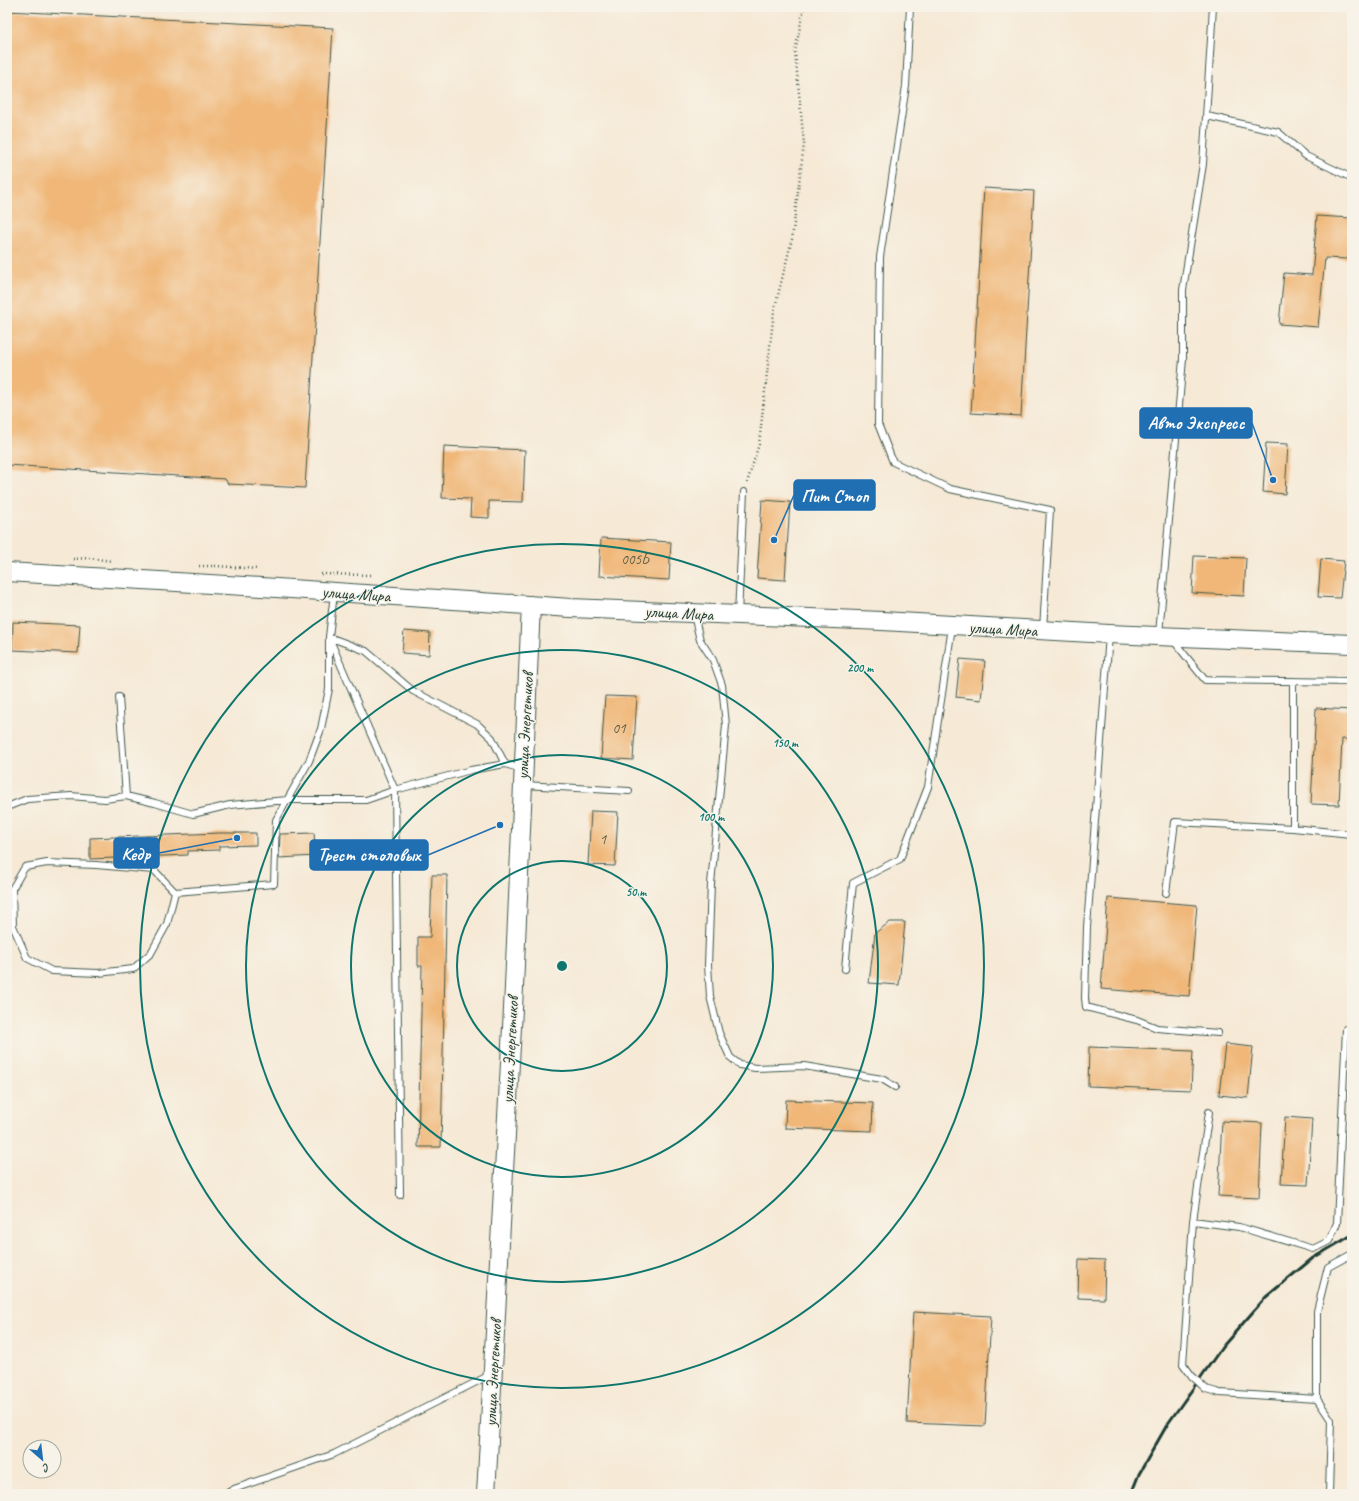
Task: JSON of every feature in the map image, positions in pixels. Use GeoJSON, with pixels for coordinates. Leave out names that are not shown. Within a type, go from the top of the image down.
{"type":"FeatureCollection","features":[{"type":"Feature","properties":{"kind":"main road","name":"улица Мира"},"geometry":{"type":"LineString","coordinates":[[7,572],[531,605],[1164,637],[1352,644]]}},
{"type":"Feature","properties":{"kind":"main road","name":"улица Энергетиков"},"geometry":{"type":"LineString","coordinates":[[486,1494],[513,1009],[531,605]]}},
{"type":"Feature","properties":{"kind":"lane"},"geometry":{"type":"LineString","coordinates":[[910,7],[906,86],[880,257],[878,424],[892,462],[950,489],[1050,510],[1043,631]]}},
{"type":"Feature","properties":{"kind":"lane"},"geometry":{"type":"LineString","coordinates":[[1213,7],[1203,164],[1183,290],[1183,359],[1164,637],[1205,680],[1352,682]]}},
{"type":"Feature","properties":{"kind":"lane"},"geometry":{"type":"LineString","coordinates":[[1207,116],[1278,132],[1306,156],[1352,178]]}},
{"type":"Feature","properties":{"kind":"lane"},"geometry":{"type":"LineString","coordinates":[[738,615],[744,492]]}},
{"type":"Feature","properties":{"kind":"lane"},"geometry":{"type":"LineString","coordinates":[[175,892],[274,884],[276,820],[308,761],[321,729],[329,689],[329,637],[334,592]]}},
{"type":"Feature","properties":{"kind":"lane"},"geometry":{"type":"LineString","coordinates":[[694,613],[700,640],[713,660],[722,685],[726,725],[711,884],[708,965],[710,996],[719,1033],[730,1057],[740,1065],[755,1068],[804,1066],[882,1079],[895,1087]]}},
{"type":"Feature","properties":{"kind":"lane"},"geometry":{"type":"LineString","coordinates":[[845,969],[853,883],[900,859],[928,787],[952,626]]}},
{"type":"Feature","properties":{"kind":"lane"},"geometry":{"type":"LineString","coordinates":[[1109,634],[1087,927],[1084,998],[1086,1007],[1137,1020],[1157,1028],[1218,1033]]}},
{"type":"Feature","properties":{"kind":"lane"},"geometry":{"type":"LineString","coordinates":[[329,637],[366,651],[413,691],[477,724],[492,738],[505,764],[523,777],[629,791]]}},
{"type":"Feature","properties":{"kind":"lane"},"geometry":{"type":"LineString","coordinates":[[329,637],[395,790],[400,1195]]}},
{"type":"Feature","properties":{"kind":"lane"},"geometry":{"type":"LineString","coordinates":[[1293,681],[1293,828]]}},
{"type":"Feature","properties":{"kind":"lane"},"geometry":{"type":"LineString","coordinates":[[119,697],[126,796]]}},
{"type":"Feature","properties":{"kind":"lane"},"geometry":{"type":"LineString","coordinates":[[7,807],[27,799],[71,796],[105,799],[126,796],[193,814],[230,805],[288,800],[366,800],[395,790],[471,770],[505,764]]}},
{"type":"Feature","properties":{"kind":"lane"},"geometry":{"type":"LineString","coordinates":[[1166,893],[1175,822],[1293,828],[1351,834],[1352,828]]}},
{"type":"Feature","properties":{"kind":"lane"},"geometry":{"type":"LineString","coordinates":[[47,863],[96,865],[154,870],[175,892],[167,924],[151,953],[133,969],[98,973],[52,971],[27,958],[13,926],[12,889],[25,867],[47,863]]}},
{"type":"Feature","properties":{"kind":"lane"},"geometry":{"type":"LineString","coordinates":[[1193,1221],[1239,1227],[1313,1249],[1329,1240],[1338,1223],[1346,1029]]}},
{"type":"Feature","properties":{"kind":"lane"},"geometry":{"type":"LineString","coordinates":[[1209,1112],[1193,1221],[1183,1364],[1192,1376],[1206,1389],[1220,1393],[1317,1399]]}},
{"type":"Feature","properties":{"kind":"lane"},"geometry":{"type":"LineString","coordinates":[[1330,1494],[1331,1420],[1317,1399],[1317,1311],[1328,1267],[1352,1254]]}},
{"type":"Feature","properties":{"kind":"lane"},"geometry":{"type":"LineString","coordinates":[[226,1494],[234,1489],[334,1454],[493,1373]]}},
{"type":"Feature","properties":{"kind":"path"},"geometry":{"type":"LineString","coordinates":[[744,492],[759,444],[774,311],[792,239],[804,144],[795,52],[804,7]]}},
{"type":"Feature","properties":{"kind":"building"},"geometry":{"type":"Polygon","coordinates":[[[7,11],[333,28],[305,488],[228,484],[225,479],[7,465],[7,11]]]}},
{"type":"Feature","properties":{"kind":"building"},"geometry":{"type":"Polygon","coordinates":[[[984,188],[1034,191],[1021,416],[971,413],[984,188]]]}},
{"type":"Feature","properties":{"kind":"building"},"geometry":{"type":"Polygon","coordinates":[[[1317,216],[1351,218],[1348,259],[1325,258],[1318,327],[1279,324],[1284,273],[1312,275],[1317,216]]]}},
{"type":"Feature","properties":{"kind":"building"},"geometry":{"type":"Polygon","coordinates":[[[1266,443],[1288,444],[1285,494],[1263,492],[1266,443]]]}},
{"type":"Feature","properties":{"kind":"building"},"geometry":{"type":"Polygon","coordinates":[[[444,446],[525,450],[523,502],[489,501],[489,518],[470,517],[471,499],[442,498],[444,446]]]}},
{"type":"Feature","properties":{"kind":"building"},"geometry":{"type":"Polygon","coordinates":[[[762,500],[790,502],[785,580],[757,578],[762,500]]]}},
{"type":"Feature","properties":{"kind":"building"},"geometry":{"type":"Polygon","coordinates":[[[601,538],[671,542],[669,580],[599,576],[601,538]]]}},
{"type":"Feature","properties":{"kind":"building"},"geometry":{"type":"Polygon","coordinates":[[[1194,556],[1246,558],[1244,596],[1192,593],[1194,556]]]}},
{"type":"Feature","properties":{"kind":"building"},"geometry":{"type":"Polygon","coordinates":[[[1321,559],[1344,561],[1340,598],[1318,597],[1321,559]]]}},
{"type":"Feature","properties":{"kind":"building"},"geometry":{"type":"Polygon","coordinates":[[[13,622],[80,625],[78,653],[12,650],[13,622]]]}},
{"type":"Feature","properties":{"kind":"building"},"geometry":{"type":"Polygon","coordinates":[[[404,631],[430,633],[429,655],[402,653],[404,631]]]}},
{"type":"Feature","properties":{"kind":"building"},"geometry":{"type":"Polygon","coordinates":[[[960,659],[985,661],[981,700],[956,697],[960,659]]]}},
{"type":"Feature","properties":{"kind":"building"},"geometry":{"type":"Polygon","coordinates":[[[605,696],[637,697],[633,760],[601,758],[605,696]]]}},
{"type":"Feature","properties":{"kind":"building"},"geometry":{"type":"Polygon","coordinates":[[[1316,708],[1352,710],[1352,740],[1342,739],[1339,805],[1311,804],[1316,708]]]}},
{"type":"Feature","properties":{"kind":"building"},"geometry":{"type":"Polygon","coordinates":[[[591,811],[618,812],[615,866],[588,865],[591,811]]]}},
{"type":"Feature","properties":{"kind":"building"},"geometry":{"type":"Polygon","coordinates":[[[256,833],[256,845],[219,846],[219,850],[188,851],[188,855],[90,859],[90,838],[256,833]]]}},
{"type":"Feature","properties":{"kind":"building"},"geometry":{"type":"Polygon","coordinates":[[[314,833],[316,856],[279,858],[280,834],[314,833]]]}},
{"type":"Feature","properties":{"kind":"building"},"geometry":{"type":"Polygon","coordinates":[[[432,875],[447,875],[441,1147],[418,1147],[422,966],[418,966],[418,937],[430,937],[432,875]]]}},
{"type":"Feature","properties":{"kind":"building"},"geometry":{"type":"Polygon","coordinates":[[[1108,898],[1197,905],[1189,996],[1101,989],[1108,898]]]}},
{"type":"Feature","properties":{"kind":"building"},"geometry":{"type":"Polygon","coordinates":[[[890,922],[905,922],[899,985],[869,983],[875,933],[890,922]]]}},
{"type":"Feature","properties":{"kind":"building"},"geometry":{"type":"Polygon","coordinates":[[[1225,1044],[1253,1047],[1248,1098],[1219,1095],[1225,1044]]]}},
{"type":"Feature","properties":{"kind":"building"},"geometry":{"type":"Polygon","coordinates":[[[1089,1047],[1193,1051],[1191,1090],[1088,1086],[1089,1047]]]}},
{"type":"Feature","properties":{"kind":"building"},"geometry":{"type":"Polygon","coordinates":[[[786,1100],[873,1103],[872,1131],[785,1128],[786,1100]]]}},
{"type":"Feature","properties":{"kind":"building"},"geometry":{"type":"Polygon","coordinates":[[[1285,1117],[1312,1119],[1308,1185],[1281,1184],[1285,1117]]]}},
{"type":"Feature","properties":{"kind":"building"},"geometry":{"type":"Polygon","coordinates":[[[1222,1121],[1262,1123],[1259,1198],[1218,1196],[1222,1121]]]}},
{"type":"Feature","properties":{"kind":"building"},"geometry":{"type":"Polygon","coordinates":[[[1079,1259],[1105,1260],[1104,1299],[1078,1298],[1079,1259]]]}},
{"type":"Feature","properties":{"kind":"building"},"geometry":{"type":"Polygon","coordinates":[[[913,1312],[991,1316],[985,1426],[907,1423],[913,1312]]]}},
{"type":"Feature","properties":{"kind":"railway"},"geometry":{"type":"LineString","coordinates":[[1131,1494],[1139,1474],[1167,1425],[1223,1346],[1266,1297],[1313,1258],[1352,1235]]}},
{"type":"Feature","properties":{"kind":"place","name":"Авто Экспресс"},"geometry":{"type":"Point","coordinates":[1273,480]}},
{"type":"Feature","properties":{"kind":"place","name":"Пит Стоп"},"geometry":{"type":"Point","coordinates":[774,540]}},
{"type":"Feature","properties":{"kind":"place","name":"Трест столовых"},"geometry":{"type":"Point","coordinates":[500,825]}},
{"type":"Feature","properties":{"kind":"place","name":"Кедр"},"geometry":{"type":"Point","coordinates":[237,838]}}]}
